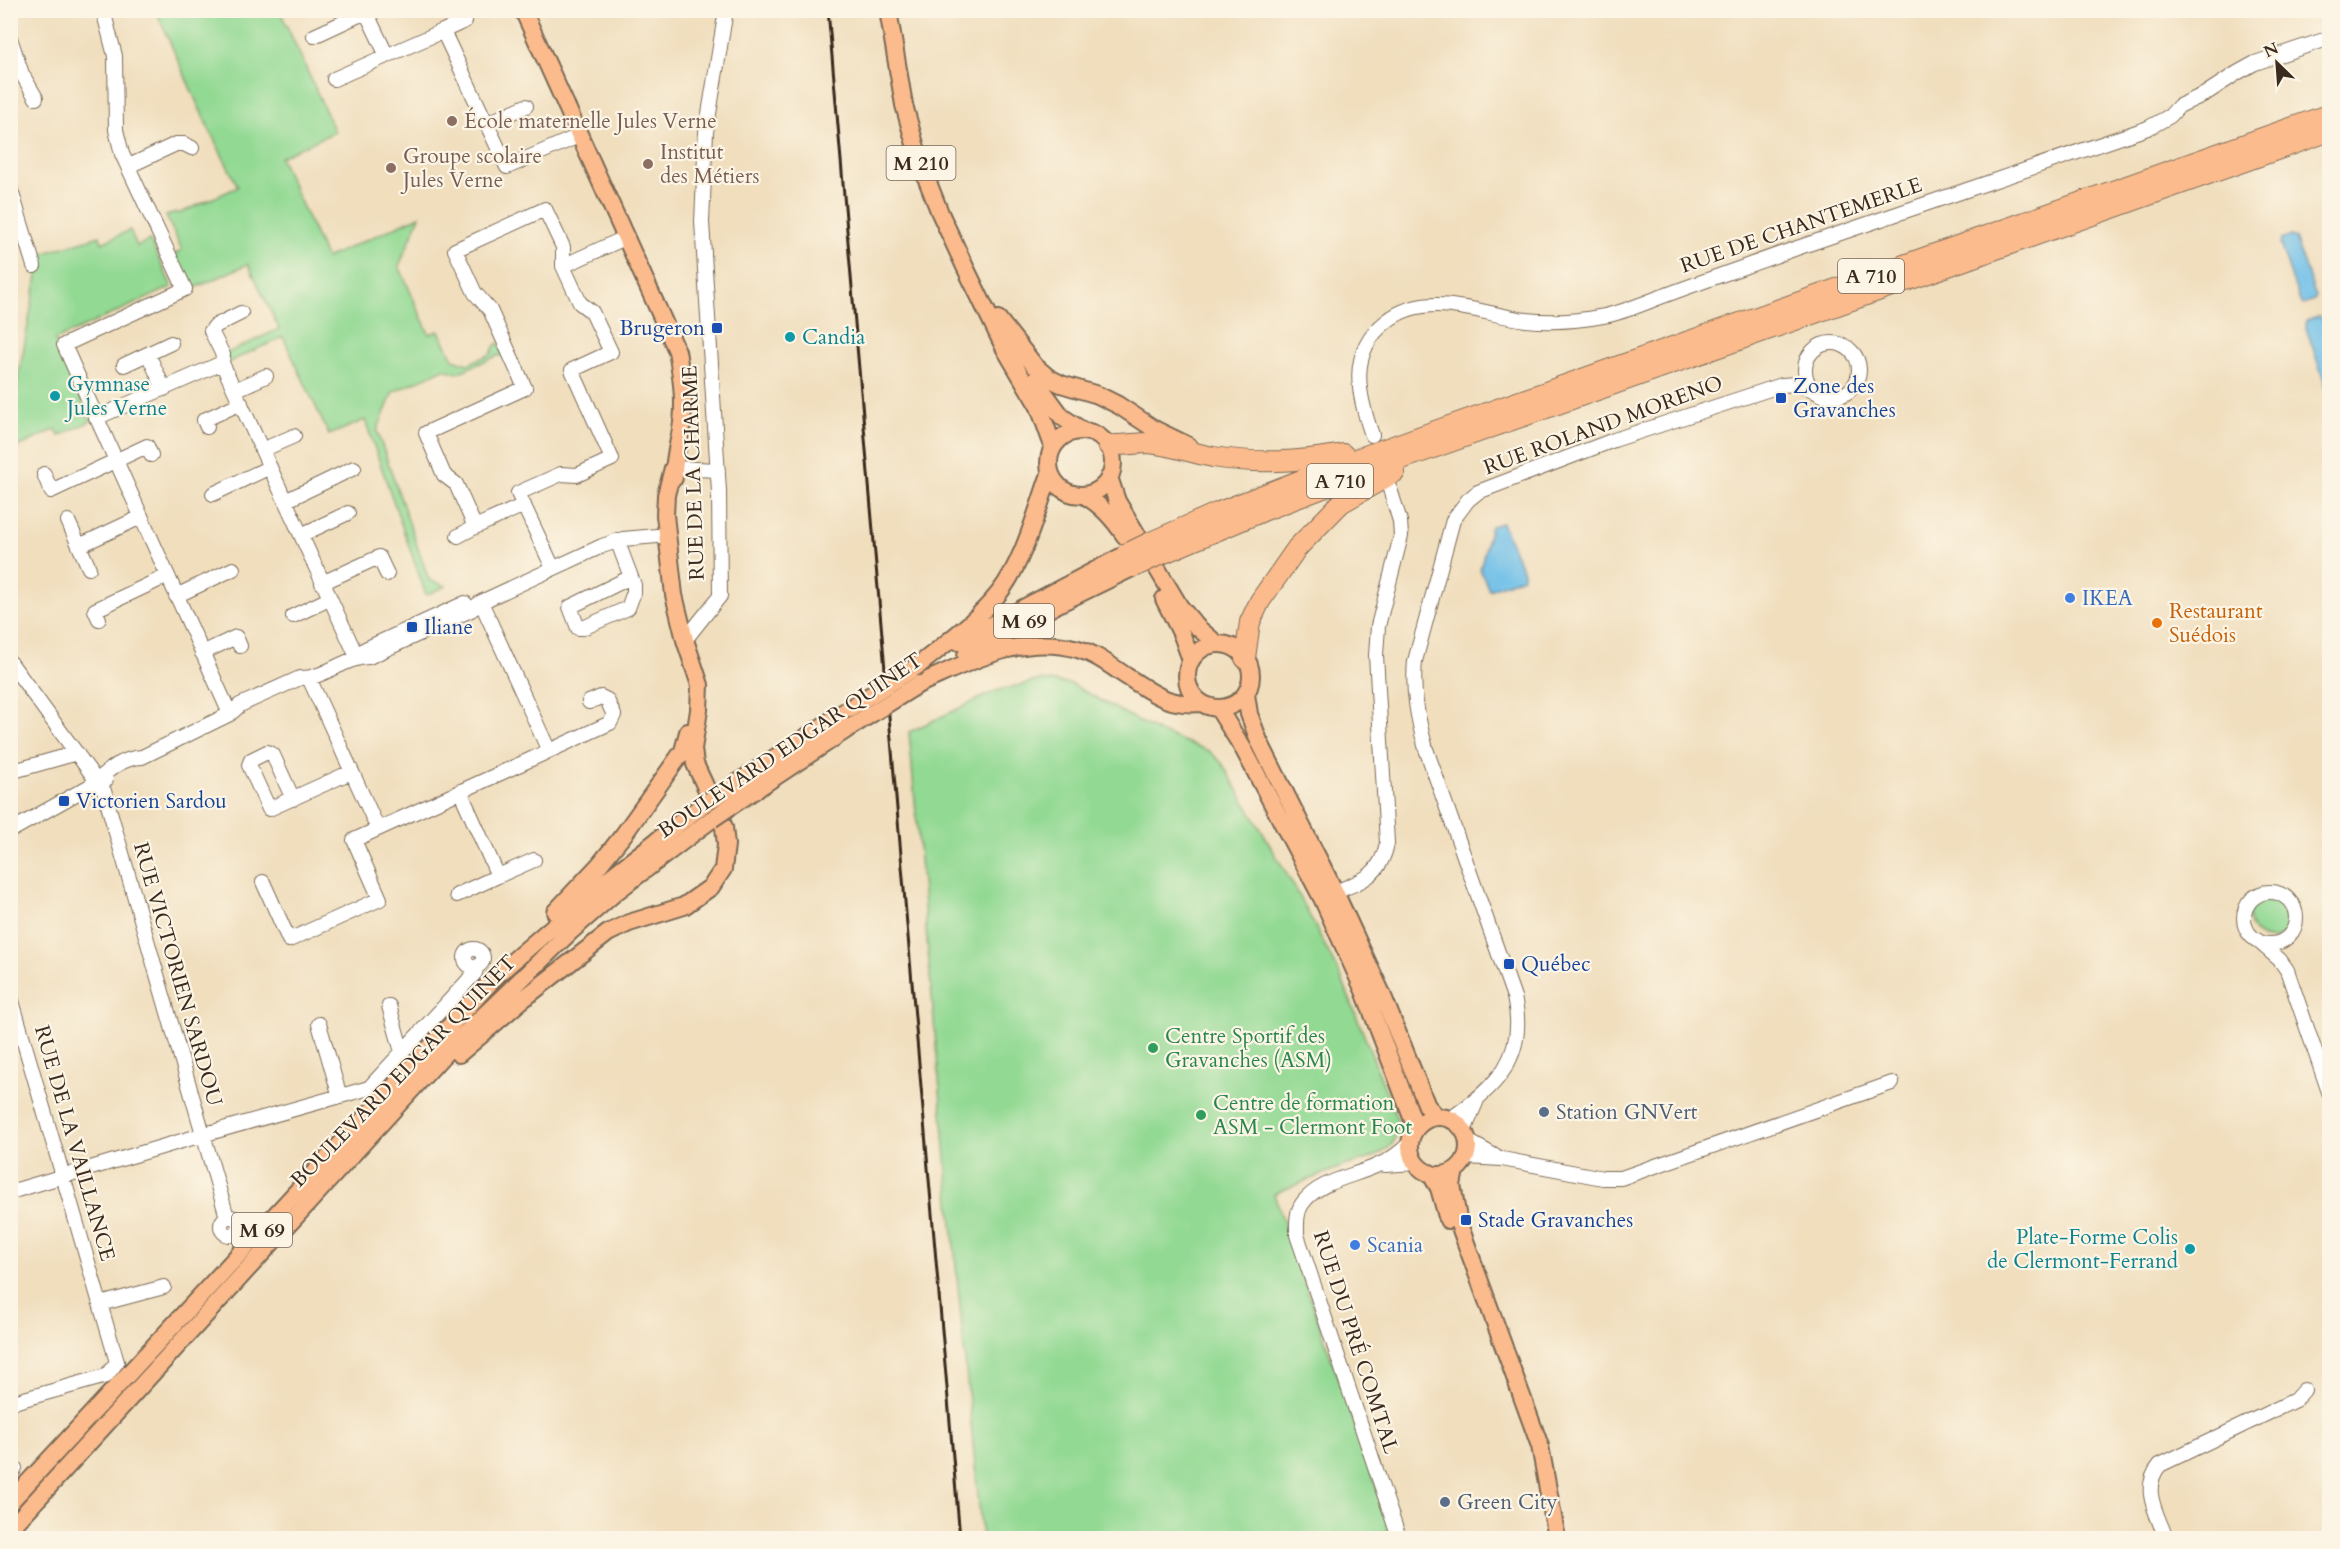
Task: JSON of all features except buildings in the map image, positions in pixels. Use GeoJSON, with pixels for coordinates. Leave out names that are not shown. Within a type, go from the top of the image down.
{"type":"FeatureCollection","features":[{"type":"Feature","properties":{"kind":"highway","name":"A 710"},"geometry":{"type":"LineString","coordinates":[[1130,560],[1289,484],[1413,438],[2330,114]]}},
{"type":"Feature","properties":{"kind":"highway","name":"A 710"},"geometry":{"type":"LineString","coordinates":[[1155,549],[1523,415],[2330,131]]}},
{"type":"Feature","properties":{"kind":"highway"},"geometry":{"type":"LineString","coordinates":[[1245,658],[1250,622],[1260,601],[1297,548],[1341,503],[1402,468],[1445,452],[1523,415]]}},
{"type":"Feature","properties":{"kind":"highway"},"geometry":{"type":"LineString","coordinates":[[1107,445],[1125,446],[1147,443],[1248,462],[1280,463],[1313,459],[1413,438]]}},
{"type":"Feature","properties":{"kind":"main road"},"geometry":{"type":"LineString","coordinates":[[516,10],[574,138],[623,238]]}},
{"type":"Feature","properties":{"kind":"main road"},"geometry":{"type":"LineString","coordinates":[[524,10],[623,238]]}},
{"type":"Feature","properties":{"kind":"main road","name":"M 210"},"geometry":{"type":"LineString","coordinates":[[888,10],[904,105],[920,162],[940,213],[1005,349],[1039,406],[1053,446]]}},
{"type":"Feature","properties":{"kind":"main road","name":"RUE DE LA CHARME"},"geometry":{"type":"LineString","coordinates":[[623,238],[681,371],[682,423],[674,468],[675,504],[668,535],[674,595],[685,640]]}},
{"type":"Feature","properties":{"kind":"main road"},"geometry":{"type":"LineString","coordinates":[[985,305],[1035,366],[1049,378],[1098,395],[1156,430],[1210,456]]}},
{"type":"Feature","properties":{"kind":"main road","name":"M 210"},"geometry":{"type":"LineString","coordinates":[[985,305],[1062,417],[1083,430]]}},
{"type":"Feature","properties":{"kind":"main road"},"geometry":{"type":"LineString","coordinates":[[1110,477],[1103,486],[1084,495],[1064,490],[1050,474],[1048,465],[1053,446],[1066,434],[1083,430],[1101,438],[1107,445],[1113,461],[1110,477],[1117,501],[1180,607],[1197,627],[1217,644]]}},
{"type":"Feature","properties":{"kind":"main road"},"geometry":{"type":"LineString","coordinates":[[919,665],[963,629],[1000,593],[1029,534],[1050,474]]}},
{"type":"Feature","properties":{"kind":"main road"},"geometry":{"type":"LineString","coordinates":[[1084,495],[1102,506],[1115,520],[1172,611],[1191,660]]}},
{"type":"Feature","properties":{"kind":"main road","name":"M 69"},"geometry":{"type":"LineString","coordinates":[[919,665],[999,620],[1130,560]]}},
{"type":"Feature","properties":{"kind":"main road","name":"BOULEVARD EDGAR QUINET"},"geometry":{"type":"LineString","coordinates":[[731,796],[1130,560]]}},
{"type":"Feature","properties":{"kind":"main road"},"geometry":{"type":"LineString","coordinates":[[360,1146],[466,1047],[576,956],[608,933],[629,923],[684,906],[718,879],[726,858],[725,835],[695,764],[693,749],[699,710],[699,685],[685,640]]}},
{"type":"Feature","properties":{"kind":"main road"},"geometry":{"type":"LineString","coordinates":[[919,684],[1011,647],[1054,644],[1079,649],[1098,658],[1166,701],[1182,705],[1229,707],[1246,694]]}},
{"type":"Feature","properties":{"kind":"main road"},"geometry":{"type":"LineString","coordinates":[[1463,1150],[1438,1175],[1430,1173],[1415,1163],[1412,1157],[1413,1135],[1364,991],[1322,898],[1245,750],[1210,706],[1189,689],[1187,669],[1191,660],[1207,646],[1217,644],[1228,646],[1238,650],[1245,658],[1251,676],[1246,694],[1249,714],[1259,741],[1335,892],[1382,994],[1427,1106],[1444,1118],[1463,1150],[1452,1185],[1459,1224],[1540,1446],[1557,1539]]}},
{"type":"Feature","properties":{"kind":"main road","name":"BOULEVARD EDGAR QUINET"},"geometry":{"type":"LineString","coordinates":[[10,1502],[515,958],[608,879],[731,796],[850,708],[919,665]]}},
{"type":"Feature","properties":{"kind":"main road"},"geometry":{"type":"LineString","coordinates":[[515,958],[600,864],[683,751],[693,712],[693,668]]}},
{"type":"Feature","properties":{"kind":"main road","name":"BOULEVARD EDGAR QUINET"},"geometry":{"type":"LineString","coordinates":[[10,1529],[447,1051],[570,932],[708,812]]}},
{"type":"Feature","properties":{"kind":"main road"},"geometry":{"type":"LineString","coordinates":[[1413,1135],[1429,1118],[1444,1118]]}},
{"type":"Feature","properties":{"kind":"main road"},"geometry":{"type":"LineString","coordinates":[[1430,1173],[1439,1188],[1451,1233],[1550,1500]]}},
{"type":"Feature","properties":{"kind":"street"},"geometry":{"type":"LineString","coordinates":[[104,10],[115,56],[116,130],[122,154],[185,289],[64,345],[230,714]]}},
{"type":"Feature","properties":{"kind":"street"},"geometry":{"type":"LineString","coordinates":[[334,79],[465,21],[460,10]]}},
{"type":"Feature","properties":{"kind":"street","name":"RUE DE LA CHARME"},"geometry":{"type":"LineString","coordinates":[[685,640],[720,596],[718,470],[702,222],[706,132],[726,10]]}},
{"type":"Feature","properties":{"kind":"street"},"geometry":{"type":"LineString","coordinates":[[314,36],[368,11],[387,56]]}},
{"type":"Feature","properties":{"kind":"street"},"geometry":{"type":"LineString","coordinates":[[443,31],[507,168],[574,138]]}},
{"type":"Feature","properties":{"kind":"street"},"geometry":{"type":"LineString","coordinates":[[10,38],[22,74],[36,99]]}},
{"type":"Feature","properties":{"kind":"street","name":"RUE DE CHANTEMERLE"},"geometry":{"type":"LineString","coordinates":[[1372,435],[1360,402],[1358,375],[1361,359],[1375,332],[1401,312],[1430,305],[1557,322],[1608,315],[1907,209],[2148,128],[2170,116],[2179,106],[2205,94],[2255,63],[2330,38]]}},
{"type":"Feature","properties":{"kind":"street"},"geometry":{"type":"LineString","coordinates":[[486,124],[526,106]]}},
{"type":"Feature","properties":{"kind":"street"},"geometry":{"type":"LineString","coordinates":[[129,166],[176,144],[184,144],[192,148]]}},
{"type":"Feature","properties":{"kind":"street"},"geometry":{"type":"LineString","coordinates":[[10,187],[34,266]]}},
{"type":"Feature","properties":{"kind":"street"},"geometry":{"type":"LineString","coordinates":[[476,527],[456,484],[444,475],[426,433],[525,388],[490,310],[476,293],[455,250],[545,209],[562,247],[563,266],[580,303],[592,312],[611,352],[572,370],[612,459],[577,475],[561,474],[518,493],[553,568]]}},
{"type":"Feature","properties":{"kind":"street"},"geometry":{"type":"LineString","coordinates":[[563,266],[623,238]]}},
{"type":"Feature","properties":{"kind":"street"},"geometry":{"type":"LineString","coordinates":[[241,313],[215,326],[211,331],[223,355],[222,363],[357,657]]}},
{"type":"Feature","properties":{"kind":"street"},"geometry":{"type":"LineString","coordinates":[[124,365],[171,343]]}},
{"type":"Feature","properties":{"kind":"street"},"geometry":{"type":"LineString","coordinates":[[1833,343],[1848,348],[1857,361],[1857,377],[1854,384],[1844,394],[1829,397],[1814,390],[1790,384],[1747,395],[1787,378],[1805,364],[1819,346],[1833,343]]}},
{"type":"Feature","properties":{"kind":"street"},"geometry":{"type":"LineString","coordinates":[[148,354],[164,389]]}},
{"type":"Feature","properties":{"kind":"street"},"geometry":{"type":"LineString","coordinates":[[96,418],[222,363]]}},
{"type":"Feature","properties":{"kind":"street"},"geometry":{"type":"LineString","coordinates":[[1805,364],[1806,378],[1814,390]]}},
{"type":"Feature","properties":{"kind":"street"},"geometry":{"type":"LineString","coordinates":[[207,427],[204,420],[266,376]]}},
{"type":"Feature","properties":{"kind":"street","name":"RUE ROLAND MORENO"},"geometry":{"type":"LineString","coordinates":[[1477,1101],[1510,1060],[1517,1043],[1518,1014],[1506,972],[1426,749],[1414,687],[1418,647],[1453,520],[1468,500],[1490,487],[1614,440],[1747,395]]}},
{"type":"Feature","properties":{"kind":"street"},"geometry":{"type":"LineString","coordinates":[[262,450],[294,436]]}},
{"type":"Feature","properties":{"kind":"street"},"geometry":{"type":"LineString","coordinates":[[44,474],[51,491],[147,446],[151,455]]}},
{"type":"Feature","properties":{"kind":"street"},"geometry":{"type":"LineString","coordinates":[[213,494],[270,467]]}},
{"type":"Feature","properties":{"kind":"street"},"geometry":{"type":"LineString","coordinates":[[285,501],[354,468]]}},
{"type":"Feature","properties":{"kind":"street"},"geometry":{"type":"LineString","coordinates":[[674,468],[718,470]]}},
{"type":"Feature","properties":{"kind":"street"},"geometry":{"type":"LineString","coordinates":[[1335,892],[1360,882],[1376,871],[1384,859],[1387,843],[1376,655],[1378,626],[1401,536],[1400,521],[1390,489]]}},
{"type":"Feature","properties":{"kind":"street"},"geometry":{"type":"LineString","coordinates":[[458,536],[524,505]]}},
{"type":"Feature","properties":{"kind":"street"},"geometry":{"type":"LineString","coordinates":[[301,535],[348,513]]}},
{"type":"Feature","properties":{"kind":"street"},"geometry":{"type":"LineString","coordinates":[[79,546],[141,517]]}},
{"type":"Feature","properties":{"kind":"street"},"geometry":{"type":"LineString","coordinates":[[68,521],[89,568]]}},
{"type":"Feature","properties":{"kind":"street"},"geometry":{"type":"LineString","coordinates":[[10,831],[98,782],[106,772],[132,758],[142,757],[230,714],[240,705],[300,678],[309,678],[357,657],[369,657],[471,610],[481,602],[553,568],[617,540],[668,535]]}},
{"type":"Feature","properties":{"kind":"street"},"geometry":{"type":"LineString","coordinates":[[617,540],[631,577],[634,592],[628,608],[583,628],[578,628],[570,607],[631,577]]}},
{"type":"Feature","properties":{"kind":"street"},"geometry":{"type":"LineString","coordinates":[[322,583],[379,557],[387,574]]}},
{"type":"Feature","properties":{"kind":"street"},"geometry":{"type":"LineString","coordinates":[[176,596],[233,569]]}},
{"type":"Feature","properties":{"kind":"street"},"geometry":{"type":"LineString","coordinates":[[99,619],[95,610],[167,576]]}},
{"type":"Feature","properties":{"kind":"street"},"geometry":{"type":"LineString","coordinates":[[293,616],[329,599]]}},
{"type":"Feature","properties":{"kind":"street"},"geometry":{"type":"LineString","coordinates":[[481,602],[549,750]]}},
{"type":"Feature","properties":{"kind":"street"},"geometry":{"type":"LineString","coordinates":[[202,653],[236,638],[240,646]]}},
{"type":"Feature","properties":{"kind":"street","name":"RUE VICTORIEN SARDOU"},"geometry":{"type":"LineString","coordinates":[[10,662],[104,792],[227,1217]]}},
{"type":"Feature","properties":{"kind":"street"},"geometry":{"type":"LineString","coordinates":[[309,678],[378,829]]}},
{"type":"Feature","properties":{"kind":"street"},"geometry":{"type":"LineString","coordinates":[[263,882],[289,940],[380,899],[354,840],[610,723],[614,715],[607,699],[601,697],[589,702]]}},
{"type":"Feature","properties":{"kind":"street"},"geometry":{"type":"LineString","coordinates":[[10,772],[77,753]]}},
{"type":"Feature","properties":{"kind":"street"},"geometry":{"type":"LineString","coordinates":[[293,799],[351,772]]}},
{"type":"Feature","properties":{"kind":"street"},"geometry":{"type":"LineString","coordinates":[[460,791],[498,876]]}},
{"type":"Feature","properties":{"kind":"street"},"geometry":{"type":"LineString","coordinates":[[457,895],[534,860]]}},
{"type":"Feature","properties":{"kind":"street"},"geometry":{"type":"LineString","coordinates":[[2287,970],[2288,937],[2296,922],[2294,907],[2284,896],[2270,892],[2255,897],[2246,909],[2246,927],[2280,960],[2287,970],[2330,1095]]}},
{"type":"Feature","properties":{"kind":"street"},"geometry":{"type":"LineString","coordinates":[[2257,940],[2273,944],[2288,937]]}},
{"type":"Feature","properties":{"kind":"street"},"geometry":{"type":"LineString","coordinates":[[10,1192],[369,1088],[475,973],[476,967]]}},
{"type":"Feature","properties":{"kind":"street","name":"RUE DE LA VAILLANCE"},"geometry":{"type":"LineString","coordinates":[[10,994],[117,1362],[106,1376],[10,1403]]}},
{"type":"Feature","properties":{"kind":"street"},"geometry":{"type":"LineString","coordinates":[[389,1006],[402,1052]]}},
{"type":"Feature","properties":{"kind":"street"},"geometry":{"type":"LineString","coordinates":[[319,1024],[340,1097]]}},
{"type":"Feature","properties":{"kind":"street"},"geometry":{"type":"LineString","coordinates":[[1477,1101],[1463,1150],[1603,1178],[1621,1178],[1892,1083]]}},
{"type":"Feature","properties":{"kind":"street"},"geometry":{"type":"LineString","coordinates":[[1444,1118],[1477,1101]]}},
{"type":"Feature","properties":{"kind":"street","name":"RUE DU PRÉ COMTAL"},"geometry":{"type":"LineString","coordinates":[[1399,1539],[1297,1235],[1297,1217],[1301,1205],[1309,1196],[1329,1184],[1377,1166],[1398,1155],[1413,1135]]}},
{"type":"Feature","properties":{"kind":"street","name":"RUE DU PRÉ COMTAL"},"geometry":{"type":"LineString","coordinates":[[1377,1166],[1415,1163]]}},
{"type":"Feature","properties":{"kind":"street"},"geometry":{"type":"LineString","coordinates":[[100,1304],[164,1287]]}},
{"type":"Feature","properties":{"kind":"street"},"geometry":{"type":"LineString","coordinates":[[2166,1539],[2149,1483],[2160,1465],[2295,1400],[2304,1390]]}},
{"type":"Feature","properties":{"kind":"green space"},"geometry":{"type":"Polygon","coordinates":[[[156,11],[280,11],[335,132],[280,157],[326,258],[420,216],[399,266],[429,334],[439,331],[453,359],[468,364],[491,354],[498,343],[505,355],[497,356],[457,373],[444,369],[393,392],[377,431],[429,580],[446,586],[426,595],[365,420],[329,435],[283,337],[229,362],[225,354],[279,329],[248,264],[186,292],[170,257],[182,250],[166,216],[176,212],[178,214],[238,187],[206,123],[156,11]]]}},
{"type":"Feature","properties":{"kind":"green space"},"geometry":{"type":"Polygon","coordinates":[[[130,230],[137,246],[150,240],[172,287],[55,340],[91,421],[59,436],[56,429],[11,450],[11,418],[41,254],[100,236],[102,243],[130,230]]]}},
{"type":"Feature","properties":{"kind":"green space","name":"Centre Sportif des Gravanches (ASM)"},"geometry":{"type":"Polygon","coordinates":[[[1040,680],[1071,684],[1157,731],[1209,751],[1222,763],[1299,895],[1341,977],[1397,1119],[1396,1136],[1390,1146],[1377,1155],[1274,1194],[1391,1530],[1367,1538],[982,1538],[909,732],[996,691],[1040,680]]]}},
{"type":"Feature","properties":{"kind":"green space"},"geometry":{"type":"Polygon","coordinates":[[[2270,897],[2285,903],[2291,918],[2285,933],[2270,939],[2255,933],[2249,918],[2255,903],[2270,897]]]}},
{"type":"Feature","properties":{"kind":"water"},"geometry":{"type":"Polygon","coordinates":[[[2291,236],[2295,238],[2316,297],[2303,304],[2300,302],[2280,244],[2281,240],[2291,236]]]}},
{"type":"Feature","properties":{"kind":"water"},"geometry":{"type":"Polygon","coordinates":[[[2319,316],[2324,322],[2329,342],[2329,395],[2305,325],[2306,321],[2319,316]]]}},
{"type":"Feature","properties":{"kind":"water"},"geometry":{"type":"Polygon","coordinates":[[[1502,523],[1523,571],[1523,577],[1489,590],[1480,569],[1491,526],[1502,523]]]}},
{"type":"Feature","properties":{"kind":"railway"},"geometry":{"type":"LineString","coordinates":[[828,10],[960,1538]]}},
{"type":"Feature","properties":{"kind":"place","name":"École maternelle Jules Verne"},"geometry":{"type":"Point","coordinates":[452,121]}},
{"type":"Feature","properties":{"kind":"place","name":"Institut des Métiers"},"geometry":{"type":"Point","coordinates":[648,164]}},
{"type":"Feature","properties":{"kind":"place","name":"Groupe scolaire Jules Verne"},"geometry":{"type":"Point","coordinates":[391,168]}},
{"type":"Feature","properties":{"kind":"place","name":"Brugeron"},"geometry":{"type":"Point","coordinates":[717,328]}},
{"type":"Feature","properties":{"kind":"place","name":"Candia"},"geometry":{"type":"Point","coordinates":[790,337]}},
{"type":"Feature","properties":{"kind":"place","name":"Gymnase Jules Verne"},"geometry":{"type":"Point","coordinates":[55,396]}},
{"type":"Feature","properties":{"kind":"place","name":"Zone des Gravanches"},"geometry":{"type":"Point","coordinates":[1781,398]}},
{"type":"Feature","properties":{"kind":"place","name":"IKEA"},"geometry":{"type":"Point","coordinates":[2070,598]}},
{"type":"Feature","properties":{"kind":"place","name":"Restaurant Suédois"},"geometry":{"type":"Point","coordinates":[2157,623]}},
{"type":"Feature","properties":{"kind":"place","name":"Iliane"},"geometry":{"type":"Point","coordinates":[412,627]}},
{"type":"Feature","properties":{"kind":"place","name":"Victorien Sardou"},"geometry":{"type":"Point","coordinates":[64,801]}},
{"type":"Feature","properties":{"kind":"place","name":"Québec"},"geometry":{"type":"Point","coordinates":[1509,964]}},
{"type":"Feature","properties":{"kind":"place","name":"Centre Sportif des Gravanches (ASM)"},"geometry":{"type":"Point","coordinates":[1153,1048]}},
{"type":"Feature","properties":{"kind":"place","name":"Station GNVert"},"geometry":{"type":"Point","coordinates":[1544,1112]}},
{"type":"Feature","properties":{"kind":"place","name":"Centre de formation ASM - Clermont Foot"},"geometry":{"type":"Point","coordinates":[1201,1115]}},
{"type":"Feature","properties":{"kind":"place","name":"Stade Gravanches"},"geometry":{"type":"Point","coordinates":[1466,1220]}},
{"type":"Feature","properties":{"kind":"place","name":"Scania"},"geometry":{"type":"Point","coordinates":[1355,1245]}},
{"type":"Feature","properties":{"kind":"place","name":"Plate-Forme Colis de Clermont-Ferrand"},"geometry":{"type":"Point","coordinates":[2190,1249]}},
{"type":"Feature","properties":{"kind":"place","name":"Green City"},"geometry":{"type":"Point","coordinates":[1445,1502]}}]}
